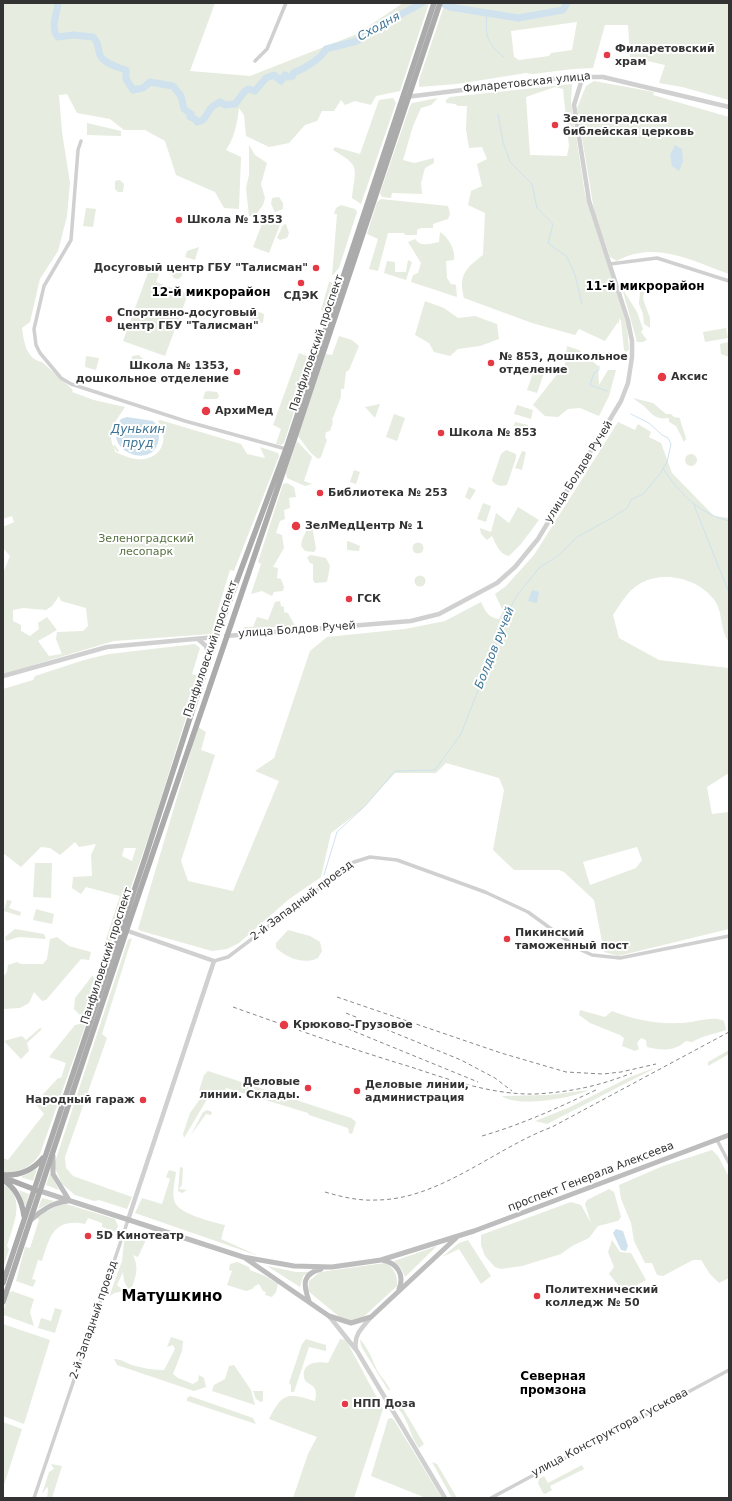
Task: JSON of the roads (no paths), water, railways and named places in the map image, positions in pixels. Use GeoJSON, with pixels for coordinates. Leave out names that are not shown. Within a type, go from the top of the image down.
{"type":"FeatureCollection","features":[{"type":"Feature","properties":{"kind":"main road","name":"Панфиловский проспект"},"geometry":{"type":"LineString","coordinates":[[3,1302],[31,1220],[124,929],[209,656],[286,449],[434,3]]}},
{"type":"Feature","properties":{"kind":"main road","name":"Панфиловский проспект"},"geometry":{"type":"LineString","coordinates":[[3,1282],[295,437],[440,3]]}},
{"type":"Feature","properties":{"kind":"main road"},"geometry":{"type":"LineString","coordinates":[[404,90],[409,96]]}},
{"type":"Feature","properties":{"kind":"main road"},"geometry":{"type":"LineString","coordinates":[[216,637],[226,636]]}},
{"type":"Feature","properties":{"kind":"main road","name":"проспект Генерала Алексеева"},"geometry":{"type":"LineString","coordinates":[[3,1179],[243,1257],[294,1266],[332,1266],[382,1260],[459,1236],[531,1211],[729,1135]]}},
{"type":"Feature","properties":{"kind":"main road"},"geometry":{"type":"LineString","coordinates":[[31,1220],[42,1211],[63,1201],[69,1200],[53,1174],[52,1160],[57,1139]]}},
{"type":"Feature","properties":{"kind":"main road"},"geometry":{"type":"LineString","coordinates":[[3,1175],[11,1175],[26,1171],[39,1163],[46,1155]]}},
{"type":"Feature","properties":{"kind":"main road"},"geometry":{"type":"LineString","coordinates":[[3,1179],[17,1194],[22,1204],[24,1218]]}},
{"type":"Feature","properties":{"kind":"main road","name":"проспект Генерала Алексеева"},"geometry":{"type":"LineString","coordinates":[[243,1257],[329,1316],[351,1323],[371,1317],[459,1236]]}},
{"type":"Feature","properties":{"kind":"main road"},"geometry":{"type":"LineString","coordinates":[[382,1260],[394,1264],[399,1270],[402,1279],[399,1290]]}},
{"type":"Feature","properties":{"kind":"main road"},"geometry":{"type":"LineString","coordinates":[[309,1301],[304,1288],[307,1277],[312,1272],[332,1266]]}},
{"type":"Feature","properties":{"kind":"street"},"geometry":{"type":"LineString","coordinates":[[255,61],[267,49],[286,3]]}},
{"type":"Feature","properties":{"kind":"street","name":"Филаретовская улица"},"geometry":{"type":"LineString","coordinates":[[402,97],[582,76],[603,77],[729,107]]}},
{"type":"Feature","properties":{"kind":"street","name":"улица Болдов Ручей"},"geometry":{"type":"LineString","coordinates":[[226,636],[421,619],[439,614],[486,590],[508,573],[538,539],[611,420],[626,390],[632,357],[631,334],[589,201],[574,105],[582,76]]}},
{"type":"Feature","properties":{"kind":"street"},"geometry":{"type":"LineString","coordinates":[[406,106],[411,98],[418,95],[414,92],[414,81]]}},
{"type":"Feature","properties":{"kind":"street"},"geometry":{"type":"LineString","coordinates":[[399,105],[403,99],[409,96]]}},
{"type":"Feature","properties":{"kind":"street"},"geometry":{"type":"LineString","coordinates":[[81,141],[78,150],[71,240],[44,286],[35,320],[36,345],[40,353],[61,378],[71,384],[185,421],[286,449]]}},
{"type":"Feature","properties":{"kind":"street"},"geometry":{"type":"LineString","coordinates":[[610,264],[657,258],[729,281]]}},
{"type":"Feature","properties":{"kind":"street"},"geometry":{"type":"LineString","coordinates":[[3,676],[106,647],[216,637]]}},
{"type":"Feature","properties":{"kind":"street"},"geometry":{"type":"LineString","coordinates":[[197,638],[204,643],[209,656]]}},
{"type":"Feature","properties":{"kind":"street","name":"2-й Западный проезд"},"geometry":{"type":"LineString","coordinates":[[34,1498],[214,961],[228,957],[354,862],[370,857],[383,857],[397,860],[441,875],[506,901],[528,912],[579,949],[592,955],[620,958],[729,936]]}},
{"type":"Feature","properties":{"kind":"street"},"geometry":{"type":"LineString","coordinates":[[124,929],[214,961]]}},
{"type":"Feature","properties":{"kind":"street"},"geometry":{"type":"LineString","coordinates":[[717,1140],[729,1162]]}},
{"type":"Feature","properties":{"kind":"street"},"geometry":{"type":"LineString","coordinates":[[329,1316],[357,1351],[445,1498]]}},
{"type":"Feature","properties":{"kind":"street"},"geometry":{"type":"LineString","coordinates":[[357,1351],[355,1340],[357,1334],[371,1317]]}},
{"type":"Feature","properties":{"kind":"street","name":"улица Конструктора Гуськова"},"geometry":{"type":"LineString","coordinates":[[491,1498],[729,1370]]}},
{"type":"Feature","properties":{"kind":"water"},"geometry":{"type":"Polygon","coordinates":[[[675,145],[682,149],[683,161],[679,171],[672,166],[670,155],[675,145]]]}},
{"type":"Feature","properties":{"kind":"water","name":"Дунькин пруд"},"geometry":{"type":"Polygon","coordinates":[[[127,417],[153,421],[158,426],[158,442],[153,451],[144,455],[134,455],[124,450],[118,442],[116,431],[121,419],[127,417]]]}},
{"type":"Feature","properties":{"kind":"water"},"geometry":{"type":"Polygon","coordinates":[[[532,590],[539,592],[537,603],[528,601],[532,590]]]}},
{"type":"Feature","properties":{"kind":"water"},"geometry":{"type":"Polygon","coordinates":[[[616,1229],[623,1231],[628,1246],[626,1251],[621,1250],[613,1233],[616,1229]]]}},
{"type":"Feature","properties":{"kind":"waterway","name":"Сходня"},"geometry":{"type":"LineString","coordinates":[[58,3],[54,25],[54,30],[58,37],[73,35],[93,37],[97,43],[102,59],[110,64],[126,70],[126,79],[133,90],[143,88],[150,82],[173,86],[181,96],[184,109],[191,114],[190,117],[195,119],[197,122],[204,119],[214,105],[220,102],[225,105],[235,104],[245,91],[249,89],[255,91],[266,78],[274,75],[281,81],[285,75],[288,77],[293,76],[293,73],[312,63],[324,53],[326,49],[357,41],[380,26],[422,3]]}},
{"type":"Feature","properties":{"kind":"waterway","name":"Сходня"},"geometry":{"type":"LineString","coordinates":[[444,4],[450,7],[518,18],[563,10],[567,3]]}},
{"type":"Feature","properties":{"kind":"waterway"},"geometry":{"type":"LineString","coordinates":[[487,13],[486,27],[488,38],[493,48],[504,57]]}},
{"type":"Feature","properties":{"kind":"waterway"},"geometry":{"type":"LineString","coordinates":[[498,114],[503,142],[510,162],[532,184],[537,208],[553,224],[548,243],[567,257],[575,275],[582,304]]}},
{"type":"Feature","properties":{"kind":"waterway","name":"Болдов ручей"},"geometry":{"type":"LineString","coordinates":[[599,366],[599,370],[594,373],[590,385],[607,391]]}},
{"type":"Feature","properties":{"kind":"waterway","name":"Болдов ручей"},"geometry":{"type":"LineString","coordinates":[[324,875],[337,832],[366,805],[395,771],[435,770],[461,734],[510,608],[518,594],[539,568],[559,555],[577,537],[627,508],[631,500],[643,494],[660,474],[667,462],[671,444],[668,438],[662,435],[649,423],[631,414]]}},
{"type":"Feature","properties":{"kind":"waterway"},"geometry":{"type":"LineString","coordinates":[[663,468],[683,494],[699,508],[718,518],[729,521]]}},
{"type":"Feature","properties":{"kind":"waterway"},"geometry":{"type":"LineString","coordinates":[[694,505],[729,593]]}},
{"type":"Feature","properties":{"kind":"railway"},"geometry":{"type":"LineString","coordinates":[[337,997],[501,1053],[566,1072],[603,1074],[621,1072],[656,1064]]}},
{"type":"Feature","properties":{"kind":"railway"},"geometry":{"type":"LineString","coordinates":[[233,1007],[344,1046],[441,1077],[472,1086],[503,1092],[519,1094],[561,1092],[585,1088],[632,1073]]}},
{"type":"Feature","properties":{"kind":"railway"},"geometry":{"type":"LineString","coordinates":[[346,1013],[461,1060],[495,1078],[512,1091]]}},
{"type":"Feature","properties":{"kind":"railway"},"geometry":{"type":"LineString","coordinates":[[341,1026],[478,1082]]}},
{"type":"Feature","properties":{"kind":"railway"},"geometry":{"type":"LineString","coordinates":[[325,1192],[338,1196],[363,1200],[399,1198],[422,1192],[466,1171],[509,1147],[552,1127],[729,1032]]}},
{"type":"Feature","properties":{"kind":"railway"},"geometry":{"type":"LineString","coordinates":[[482,1136],[527,1121],[598,1089]]}},
{"type":"Feature","properties":{"kind":"place","name":"Филаретовский храм"},"geometry":{"type":"Point","coordinates":[607,55]}},
{"type":"Feature","properties":{"kind":"place","name":"Зеленоградская библейская церковь"},"geometry":{"type":"Point","coordinates":[555,125]}},
{"type":"Feature","properties":{"kind":"place","name":"Школа № 1353"},"geometry":{"type":"Point","coordinates":[179,220]}},
{"type":"Feature","properties":{"kind":"place","name":"Досуговый центр ГБУ \"Талисман\""},"geometry":{"type":"Point","coordinates":[316,268]}},
{"type":"Feature","properties":{"kind":"place","name":"СДЭК"},"geometry":{"type":"Point","coordinates":[301,283]}},
{"type":"Feature","properties":{"kind":"place","name":"Спортивно-досуговый центр ГБУ \"Талисман\""},"geometry":{"type":"Point","coordinates":[109,319]}},
{"type":"Feature","properties":{"kind":"place","name":"№ 853, дошкольное отделение"},"geometry":{"type":"Point","coordinates":[491,363]}},
{"type":"Feature","properties":{"kind":"place","name":"Школа № 1353, дошкольное отделение"},"geometry":{"type":"Point","coordinates":[237,372]}},
{"type":"Feature","properties":{"kind":"place","name":"Аксис"},"geometry":{"type":"Point","coordinates":[662,377]}},
{"type":"Feature","properties":{"kind":"place","name":"АрхиМед"},"geometry":{"type":"Point","coordinates":[206,411]}},
{"type":"Feature","properties":{"kind":"place","name":"Школа № 853"},"geometry":{"type":"Point","coordinates":[441,433]}},
{"type":"Feature","properties":{"kind":"place","name":"Библиотека № 253"},"geometry":{"type":"Point","coordinates":[320,493]}},
{"type":"Feature","properties":{"kind":"place","name":"ЗелМедЦентр № 1"},"geometry":{"type":"Point","coordinates":[296,526]}},
{"type":"Feature","properties":{"kind":"place","name":"ГСК"},"geometry":{"type":"Point","coordinates":[349,599]}},
{"type":"Feature","properties":{"kind":"place","name":"Пикинский таможенный пост"},"geometry":{"type":"Point","coordinates":[507,939]}},
{"type":"Feature","properties":{"kind":"place","name":"Крюково-Грузовое"},"geometry":{"type":"Point","coordinates":[284,1025]}},
{"type":"Feature","properties":{"kind":"place","name":"Деловые линии. Склады."},"geometry":{"type":"Point","coordinates":[308,1088]}},
{"type":"Feature","properties":{"kind":"place","name":"Деловые линии, администрация"},"geometry":{"type":"Point","coordinates":[357,1091]}},
{"type":"Feature","properties":{"kind":"place","name":"Народный гараж"},"geometry":{"type":"Point","coordinates":[143,1100]}},
{"type":"Feature","properties":{"kind":"place","name":"5D Кинотеатр"},"geometry":{"type":"Point","coordinates":[88,1236]}},
{"type":"Feature","properties":{"kind":"place","name":"Политехнический колледж № 50"},"geometry":{"type":"Point","coordinates":[537,1296]}},
{"type":"Feature","properties":{"kind":"place","name":"НПП Доза"},"geometry":{"type":"Point","coordinates":[345,1404]}},
{"type":"Feature","properties":{"kind":"district","name":"11-й микрорайон"},"geometry":{"type":"Point","coordinates":[645,287]}},
{"type":"Feature","properties":{"kind":"district","name":"12-й микрорайон"},"geometry":{"type":"Point","coordinates":[211,293]}},
{"type":"Feature","properties":{"kind":"district","name":"Матушкино"},"geometry":{"type":"Point","coordinates":[172,1297]}},
{"type":"Feature","properties":{"kind":"district","name":"Северная промзона"},"geometry":{"type":"Point","coordinates":[553,1384]}},
{"type":"Feature","properties":{"kind":"park label","name":"Зеленоградский лесопарк"},"geometry":{"type":"Point","coordinates":[146,545]}}]}
